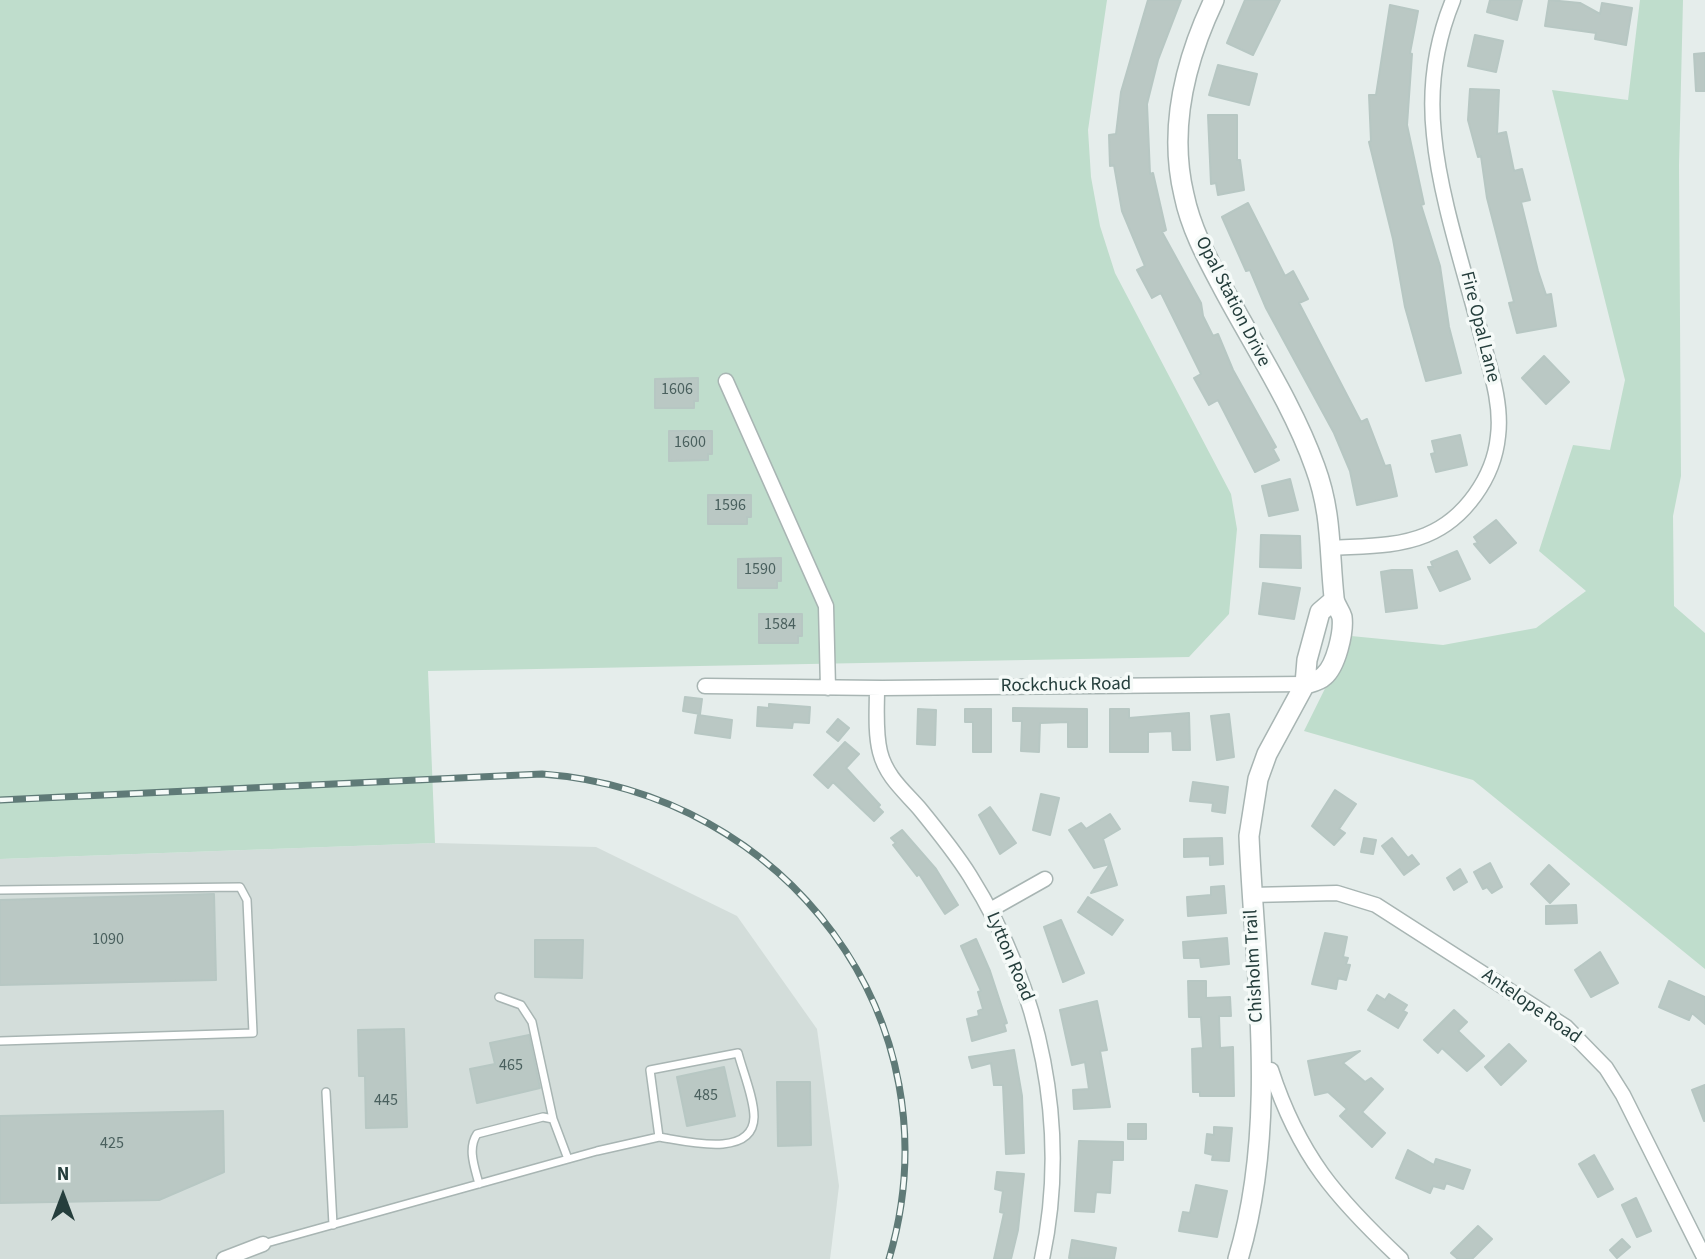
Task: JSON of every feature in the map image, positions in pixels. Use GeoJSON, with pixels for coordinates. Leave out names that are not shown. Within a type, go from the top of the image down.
{"type":"FeatureCollection","features":[{"type":"Feature","properties":{"kind":"street","name":"Opal Station Drive"},"geometry":{"type":"LineString","coordinates":[[1214,0],[1194,46],[1180,102],[1178,135],[1183,191],[1198,240],[1305,442],[1323,492],[1332,548],[1334,600],[1320,612],[1307,660],[1305,684]]}},
{"type":"Feature","properties":{"kind":"street","name":"Fire Opal Lane"},"geometry":{"type":"LineString","coordinates":[[1332,548],[1408,541],[1429,534],[1462,510],[1478,491],[1496,452],[1499,424],[1493,379],[1434,137],[1433,76],[1444,23],[1453,0]]}},
{"type":"Feature","properties":{"kind":"street"},"geometry":{"type":"LineString","coordinates":[[726,380],[826,606],[828,688]]}},
{"type":"Feature","properties":{"kind":"street","name":"Rockchuck Road"},"geometry":{"type":"LineString","coordinates":[[705,686],[877,688],[1305,684]]}},
{"type":"Feature","properties":{"kind":"street","name":"Chisholm Trail"},"geometry":{"type":"LineString","coordinates":[[1238,1259],[1258,1155],[1261,1073],[1249,836],[1258,779],[1267,754],[1305,684]]}},
{"type":"Feature","properties":{"kind":"street","name":"Lytton Road"},"geometry":{"type":"LineString","coordinates":[[877,688],[877,734],[884,765],[893,780],[942,836],[990,910],[1025,990],[1046,1075],[1052,1166],[1042,1259]]}},
{"type":"Feature","properties":{"kind":"street"},"geometry":{"type":"LineString","coordinates":[[990,910],[1045,879]]}},
{"type":"Feature","properties":{"kind":"street","name":"Antelope Road"},"geometry":{"type":"LineString","coordinates":[[1251,895],[1337,893],[1376,905],[1566,1027],[1605,1068],[1623,1095],[1705,1259]]}},
{"type":"Feature","properties":{"kind":"street"},"geometry":{"type":"LineString","coordinates":[[1261,1073],[1271,1070],[1297,1137],[1328,1184],[1355,1216],[1401,1259]]}},
{"type":"Feature","properties":{"kind":"street"},"geometry":{"type":"LineString","coordinates":[[224,1259],[264,1244]]}},
{"type":"Feature","properties":{"kind":"lane"},"geometry":{"type":"LineString","coordinates":[[0,890],[240,887],[247,900],[253,1033],[0,1041]]}},
{"type":"Feature","properties":{"kind":"lane"},"geometry":{"type":"LineString","coordinates":[[499,997],[521,1004],[533,1022],[553,1119],[568,1159]]}},
{"type":"Feature","properties":{"kind":"lane"},"geometry":{"type":"LineString","coordinates":[[264,1244],[568,1159],[659,1137],[723,1146],[742,1138],[751,1130],[754,1116],[738,1053],[650,1070],[659,1137]]}},
{"type":"Feature","properties":{"kind":"lane"},"geometry":{"type":"LineString","coordinates":[[326,1093],[332,1224]]}},
{"type":"Feature","properties":{"kind":"lane"},"geometry":{"type":"LineString","coordinates":[[479,1184],[472,1151],[472,1141],[478,1134],[543,1117],[553,1119]]}},
{"type":"Feature","properties":{"kind":"shaded area"},"geometry":{"type":"Polygon","coordinates":[[[435,843],[596,847],[737,916],[817,1029],[839,1186],[830,1259],[0,1259],[0,859],[435,843]]]}},
{"type":"Feature","properties":{"kind":"green space"},"geometry":{"type":"Polygon","coordinates":[[[0,0],[1107,0],[1088,130],[1091,177],[1100,226],[1115,273],[1231,494],[1237,529],[1229,614],[1189,657],[428,671],[435,843],[0,859],[0,0]]]}},
{"type":"Feature","properties":{"kind":"green space"},"geometry":{"type":"Polygon","coordinates":[[[1640,0],[1683,0],[1679,165],[1681,476],[1673,516],[1674,606],[1705,633],[1705,969],[1473,780],[1304,731],[1351,636],[1443,645],[1536,628],[1586,591],[1539,551],[1573,445],[1610,450],[1625,380],[1552,90],[1628,100],[1640,0]]]}},
{"type":"Feature","properties":{"kind":"building"},"geometry":{"type":"Polygon","coordinates":[[[1148,0],[1181,0],[1158,60],[1147,104],[1150,174],[1153,173],[1166,230],[1162,232],[1201,303],[1203,316],[1213,336],[1218,334],[1233,370],[1276,447],[1273,449],[1279,460],[1255,472],[1218,400],[1209,405],[1194,378],[1201,374],[1161,293],[1152,298],[1137,270],[1145,266],[1122,211],[1114,165],[1110,166],[1109,135],[1116,134],[1121,92],[1148,0]]]}},
{"type":"Feature","properties":{"kind":"building"},"geometry":{"type":"Polygon","coordinates":[[[1245,0],[1280,0],[1253,55],[1227,43],[1245,0]]]}},
{"type":"Feature","properties":{"kind":"building"},"geometry":{"type":"Polygon","coordinates":[[[1490,0],[1522,0],[1517,20],[1487,12],[1490,0]]]}},
{"type":"Feature","properties":{"kind":"building"},"geometry":{"type":"Polygon","coordinates":[[[1549,0],[1580,3],[1600,14],[1602,3],[1632,8],[1626,45],[1595,39],[1596,33],[1545,26],[1549,0]]]}},
{"type":"Feature","properties":{"kind":"building"},"geometry":{"type":"Polygon","coordinates":[[[1390,5],[1418,11],[1410,53],[1407,125],[1424,204],[1421,205],[1440,266],[1449,327],[1461,373],[1426,381],[1405,307],[1393,239],[1369,142],[1369,95],[1376,95],[1390,5]]]}},
{"type":"Feature","properties":{"kind":"building"},"geometry":{"type":"Polygon","coordinates":[[[1475,35],[1503,41],[1496,72],[1468,66],[1475,35]]]}},
{"type":"Feature","properties":{"kind":"building"},"geometry":{"type":"Polygon","coordinates":[[[1705,53],[1705,91],[1696,91],[1694,54],[1705,53]]]}},
{"type":"Feature","properties":{"kind":"building"},"geometry":{"type":"Polygon","coordinates":[[[1218,65],[1257,74],[1249,105],[1209,95],[1218,65]]]}},
{"type":"Feature","properties":{"kind":"building"},"geometry":{"type":"Polygon","coordinates":[[[1470,89],[1499,90],[1497,134],[1506,132],[1514,171],[1522,169],[1530,200],[1521,202],[1538,271],[1546,295],[1551,294],[1556,326],[1517,333],[1509,303],[1514,302],[1487,198],[1481,156],[1478,157],[1468,120],[1470,89]]]}},
{"type":"Feature","properties":{"kind":"building"},"geometry":{"type":"Polygon","coordinates":[[[1208,115],[1237,115],[1237,160],[1240,160],[1244,190],[1218,195],[1216,183],[1211,184],[1208,115]]]}},
{"type":"Feature","properties":{"kind":"building"},"geometry":{"type":"Polygon","coordinates":[[[1248,203],[1285,276],[1293,271],[1308,299],[1299,303],[1361,422],[1367,419],[1385,466],[1390,465],[1397,496],[1357,505],[1350,471],[1334,433],[1266,308],[1250,270],[1246,271],[1222,217],[1248,203]]]}},
{"type":"Feature","properties":{"kind":"building"},"geometry":{"type":"Polygon","coordinates":[[[1544,356],[1569,382],[1546,404],[1522,378],[1544,356]]]}},
{"type":"Feature","properties":{"kind":"building"},"geometry":{"type":"Polygon","coordinates":[[[698,378],[698,401],[694,401],[694,408],[655,408],[655,379],[698,378]]]}},
{"type":"Feature","properties":{"kind":"building"},"geometry":{"type":"Polygon","coordinates":[[[669,431],[712,431],[712,454],[708,454],[708,460],[669,461],[669,431]]]}},
{"type":"Feature","properties":{"kind":"building"},"geometry":{"type":"Polygon","coordinates":[[[1460,435],[1467,465],[1436,472],[1431,454],[1435,453],[1432,441],[1460,435]]]}},
{"type":"Feature","properties":{"kind":"building"},"geometry":{"type":"Polygon","coordinates":[[[1290,479],[1298,510],[1269,516],[1262,486],[1290,479]]]}},
{"type":"Feature","properties":{"kind":"building"},"geometry":{"type":"Polygon","coordinates":[[[708,495],[751,495],[751,517],[747,517],[747,524],[708,524],[708,495]]]}},
{"type":"Feature","properties":{"kind":"building"},"geometry":{"type":"Polygon","coordinates":[[[1496,520],[1516,543],[1490,563],[1474,544],[1478,543],[1474,537],[1496,520]]]}},
{"type":"Feature","properties":{"kind":"building"},"geometry":{"type":"Polygon","coordinates":[[[1261,535],[1300,536],[1301,568],[1260,567],[1261,535]]]}},
{"type":"Feature","properties":{"kind":"building"},"geometry":{"type":"Polygon","coordinates":[[[1457,551],[1470,579],[1440,591],[1428,567],[1433,567],[1431,562],[1457,551]]]}},
{"type":"Feature","properties":{"kind":"building"},"geometry":{"type":"Polygon","coordinates":[[[781,558],[781,581],[777,581],[777,588],[738,588],[738,559],[781,558]]]}},
{"type":"Feature","properties":{"kind":"building"},"geometry":{"type":"Polygon","coordinates":[[[1412,570],[1417,608],[1386,612],[1381,572],[1412,570]]]}},
{"type":"Feature","properties":{"kind":"building"},"geometry":{"type":"Polygon","coordinates":[[[1263,583],[1300,588],[1294,619],[1259,614],[1263,583]]]}},
{"type":"Feature","properties":{"kind":"building"},"geometry":{"type":"Polygon","coordinates":[[[759,614],[802,614],[802,636],[798,636],[798,643],[759,643],[759,614]]]}},
{"type":"Feature","properties":{"kind":"building"},"geometry":{"type":"Polygon","coordinates":[[[685,697],[702,699],[700,714],[683,711],[685,697]]]}},
{"type":"Feature","properties":{"kind":"building"},"geometry":{"type":"Polygon","coordinates":[[[769,704],[810,707],[809,723],[793,722],[792,728],[757,726],[758,707],[769,708],[769,704]]]}},
{"type":"Feature","properties":{"kind":"building"},"geometry":{"type":"Polygon","coordinates":[[[1013,708],[1087,709],[1087,747],[1068,747],[1068,722],[1040,723],[1039,752],[1021,751],[1022,721],[1013,721],[1013,708]]]}},
{"type":"Feature","properties":{"kind":"building"},"geometry":{"type":"Polygon","coordinates":[[[918,709],[936,710],[935,745],[917,744],[918,709]]]}},
{"type":"Feature","properties":{"kind":"building"},"geometry":{"type":"Polygon","coordinates":[[[965,709],[991,709],[991,752],[973,752],[973,722],[965,722],[965,709]]]}},
{"type":"Feature","properties":{"kind":"building"},"geometry":{"type":"Polygon","coordinates":[[[1110,709],[1129,709],[1129,718],[1189,713],[1190,750],[1173,750],[1172,731],[1148,732],[1148,752],[1110,752],[1110,709]]]}},
{"type":"Feature","properties":{"kind":"building"},"geometry":{"type":"Polygon","coordinates":[[[1229,714],[1234,757],[1217,760],[1211,716],[1229,714]]]}},
{"type":"Feature","properties":{"kind":"building"},"geometry":{"type":"Polygon","coordinates":[[[698,715],[732,720],[730,738],[695,733],[698,715]]]}},
{"type":"Feature","properties":{"kind":"building"},"geometry":{"type":"Polygon","coordinates":[[[838,719],[849,728],[838,741],[827,732],[838,719]]]}},
{"type":"Feature","properties":{"kind":"building"},"geometry":{"type":"Polygon","coordinates":[[[845,742],[859,754],[846,768],[880,805],[878,807],[883,812],[874,821],[833,782],[828,788],[814,775],[845,742]]]}},
{"type":"Feature","properties":{"kind":"building"},"geometry":{"type":"Polygon","coordinates":[[[1193,782],[1228,787],[1225,813],[1212,811],[1213,803],[1190,801],[1193,782]]]}},
{"type":"Feature","properties":{"kind":"building"},"geometry":{"type":"Polygon","coordinates":[[[1335,790],[1356,804],[1339,829],[1345,833],[1334,845],[1312,826],[1335,790]]]}},
{"type":"Feature","properties":{"kind":"building"},"geometry":{"type":"Polygon","coordinates":[[[1041,794],[1059,798],[1050,835],[1033,830],[1041,794]]]}},
{"type":"Feature","properties":{"kind":"building"},"geometry":{"type":"Polygon","coordinates":[[[990,807],[1016,843],[1000,854],[979,815],[990,807]]]}},
{"type":"Feature","properties":{"kind":"building"},"geometry":{"type":"Polygon","coordinates":[[[1110,814],[1120,829],[1103,839],[1117,885],[1091,893],[1110,864],[1094,868],[1069,830],[1081,823],[1086,829],[1110,814]]]}},
{"type":"Feature","properties":{"kind":"building"},"geometry":{"type":"Polygon","coordinates":[[[902,830],[936,869],[958,905],[945,914],[919,874],[917,876],[893,845],[896,843],[891,838],[902,830]]]}},
{"type":"Feature","properties":{"kind":"building"},"geometry":{"type":"Polygon","coordinates":[[[1222,838],[1223,864],[1210,865],[1210,856],[1184,857],[1184,839],[1222,838]]]}},
{"type":"Feature","properties":{"kind":"building"},"geometry":{"type":"Polygon","coordinates":[[[1364,838],[1376,840],[1373,854],[1361,852],[1364,838]]]}},
{"type":"Feature","properties":{"kind":"building"},"geometry":{"type":"Polygon","coordinates":[[[1392,838],[1408,858],[1412,855],[1419,864],[1404,875],[1382,846],[1392,838]]]}},
{"type":"Feature","properties":{"kind":"building"},"geometry":{"type":"Polygon","coordinates":[[[1490,863],[1502,887],[1492,893],[1487,887],[1483,889],[1474,872],[1490,863]]]}},
{"type":"Feature","properties":{"kind":"building"},"geometry":{"type":"Polygon","coordinates":[[[1549,865],[1569,884],[1550,903],[1531,884],[1549,865]]]}},
{"type":"Feature","properties":{"kind":"building"},"geometry":{"type":"Polygon","coordinates":[[[1460,869],[1467,882],[1454,890],[1447,878],[1460,869]]]}},
{"type":"Feature","properties":{"kind":"building"},"geometry":{"type":"Polygon","coordinates":[[[1224,886],[1226,913],[1188,916],[1187,897],[1211,895],[1211,887],[1224,886]]]}},
{"type":"Feature","properties":{"kind":"building"},"geometry":{"type":"Polygon","coordinates":[[[214,894],[216,980],[0,985],[0,900],[214,894]]]}},
{"type":"Feature","properties":{"kind":"building"},"geometry":{"type":"Polygon","coordinates":[[[1088,897],[1123,920],[1112,935],[1078,912],[1088,897]]]}},
{"type":"Feature","properties":{"kind":"building"},"geometry":{"type":"Polygon","coordinates":[[[1576,905],[1577,923],[1546,924],[1546,906],[1576,905]]]}},
{"type":"Feature","properties":{"kind":"building"},"geometry":{"type":"Polygon","coordinates":[[[1061,920],[1084,973],[1063,982],[1044,927],[1061,920]]]}},
{"type":"Feature","properties":{"kind":"building"},"geometry":{"type":"Polygon","coordinates":[[[1325,933],[1347,937],[1343,957],[1348,958],[1346,964],[1350,965],[1346,980],[1338,978],[1336,989],[1312,984],[1325,933]]]}},
{"type":"Feature","properties":{"kind":"building"},"geometry":{"type":"Polygon","coordinates":[[[1227,938],[1229,964],[1201,967],[1200,958],[1184,958],[1183,942],[1227,938]]]}},
{"type":"Feature","properties":{"kind":"building"},"geometry":{"type":"Polygon","coordinates":[[[976,939],[1007,1023],[1004,1024],[1006,1031],[972,1041],[967,1019],[979,1016],[978,1011],[983,1009],[978,992],[981,991],[961,946],[976,939]]]}},
{"type":"Feature","properties":{"kind":"building"},"geometry":{"type":"Polygon","coordinates":[[[535,940],[583,940],[582,978],[535,977],[535,940]]]}},
{"type":"Feature","properties":{"kind":"building"},"geometry":{"type":"Polygon","coordinates":[[[1600,952],[1618,983],[1591,997],[1575,970],[1600,952]]]}},
{"type":"Feature","properties":{"kind":"building"},"geometry":{"type":"Polygon","coordinates":[[[1188,981],[1206,981],[1206,998],[1230,997],[1231,1016],[1219,1016],[1220,1048],[1233,1047],[1234,1096],[1200,1096],[1200,1092],[1193,1092],[1192,1049],[1203,1048],[1201,1017],[1189,1017],[1188,981]]]}},
{"type":"Feature","properties":{"kind":"building"},"geometry":{"type":"Polygon","coordinates":[[[1669,981],[1705,997],[1705,1024],[1692,1013],[1689,1020],[1659,1007],[1669,981]]]}},
{"type":"Feature","properties":{"kind":"building"},"geometry":{"type":"Polygon","coordinates":[[[1389,994],[1407,1005],[1403,1011],[1407,1013],[1398,1028],[1368,1010],[1377,995],[1385,1000],[1389,994]]]}},
{"type":"Feature","properties":{"kind":"building"},"geometry":{"type":"Polygon","coordinates":[[[1097,1001],[1107,1050],[1100,1051],[1110,1107],[1074,1109],[1073,1090],[1089,1089],[1085,1062],[1072,1065],[1060,1010],[1097,1001]]]}},
{"type":"Feature","properties":{"kind":"building"},"geometry":{"type":"Polygon","coordinates":[[[1454,1010],[1467,1022],[1458,1031],[1484,1056],[1467,1071],[1442,1048],[1438,1053],[1424,1040],[1454,1010]]]}},
{"type":"Feature","properties":{"kind":"building"},"geometry":{"type":"Polygon","coordinates":[[[404,1029],[407,1127],[366,1128],[365,1076],[359,1076],[358,1030],[404,1029]]]}},
{"type":"Feature","properties":{"kind":"building"},"geometry":{"type":"Polygon","coordinates":[[[529,1035],[540,1088],[477,1103],[470,1069],[495,1064],[490,1043],[529,1035]]]}},
{"type":"Feature","properties":{"kind":"building"},"geometry":{"type":"Polygon","coordinates":[[[1509,1044],[1526,1061],[1501,1085],[1485,1067],[1509,1044]]]}},
{"type":"Feature","properties":{"kind":"building"},"geometry":{"type":"Polygon","coordinates":[[[1014,1050],[1022,1096],[1024,1153],[1006,1154],[1003,1085],[994,1085],[991,1063],[972,1068],[969,1057],[1014,1050]]]}},
{"type":"Feature","properties":{"kind":"building"},"geometry":{"type":"Polygon","coordinates":[[[1360,1051],[1343,1063],[1365,1082],[1371,1078],[1383,1089],[1362,1112],[1385,1133],[1372,1147],[1340,1116],[1347,1109],[1328,1092],[1315,1095],[1308,1061],[1360,1051]]]}},
{"type":"Feature","properties":{"kind":"building"},"geometry":{"type":"Polygon","coordinates":[[[724,1067],[735,1116],[687,1126],[677,1077],[724,1067]]]}},
{"type":"Feature","properties":{"kind":"building"},"geometry":{"type":"Polygon","coordinates":[[[777,1082],[810,1082],[811,1145],[778,1146],[777,1082]]]}},
{"type":"Feature","properties":{"kind":"building"},"geometry":{"type":"Polygon","coordinates":[[[1705,1085],[1705,1121],[1704,1121],[1692,1090],[1705,1085]]]}},
{"type":"Feature","properties":{"kind":"building"},"geometry":{"type":"Polygon","coordinates":[[[223,1111],[224,1172],[159,1200],[0,1203],[0,1116],[223,1111]]]}},
{"type":"Feature","properties":{"kind":"building"},"geometry":{"type":"Polygon","coordinates":[[[1128,1124],[1146,1124],[1146,1139],[1128,1139],[1128,1124]]]}},
{"type":"Feature","properties":{"kind":"building"},"geometry":{"type":"Polygon","coordinates":[[[1214,1127],[1232,1128],[1229,1161],[1212,1160],[1213,1155],[1205,1153],[1207,1134],[1214,1135],[1214,1127]]]}},
{"type":"Feature","properties":{"kind":"building"},"geometry":{"type":"Polygon","coordinates":[[[1079,1141],[1123,1142],[1123,1160],[1112,1160],[1110,1193],[1096,1192],[1094,1212],[1075,1211],[1079,1141]]]}},
{"type":"Feature","properties":{"kind":"building"},"geometry":{"type":"Polygon","coordinates":[[[1408,1150],[1434,1165],[1436,1159],[1470,1170],[1463,1189],[1446,1183],[1444,1189],[1433,1186],[1430,1193],[1396,1178],[1408,1150]]]}},
{"type":"Feature","properties":{"kind":"building"},"geometry":{"type":"Polygon","coordinates":[[[1594,1155],[1613,1189],[1598,1197],[1579,1164],[1594,1155]]]}},
{"type":"Feature","properties":{"kind":"building"},"geometry":{"type":"Polygon","coordinates":[[[997,1172],[1024,1174],[1018,1230],[1011,1259],[994,1259],[1004,1213],[1000,1212],[1003,1191],[995,1189],[997,1172]]]}},
{"type":"Feature","properties":{"kind":"building"},"geometry":{"type":"Polygon","coordinates":[[[1196,1185],[1227,1191],[1217,1237],[1179,1231],[1183,1212],[1190,1213],[1196,1185]]]}},
{"type":"Feature","properties":{"kind":"building"},"geometry":{"type":"Polygon","coordinates":[[[1636,1198],[1651,1231],[1637,1237],[1622,1205],[1636,1198]]]}},
{"type":"Feature","properties":{"kind":"building"},"geometry":{"type":"Polygon","coordinates":[[[1478,1226],[1492,1239],[1472,1259],[1458,1259],[1451,1253],[1478,1226]]]}},
{"type":"Feature","properties":{"kind":"building"},"geometry":{"type":"Polygon","coordinates":[[[1622,1239],[1630,1247],[1617,1258],[1610,1250],[1622,1239]]]}},
{"type":"Feature","properties":{"kind":"building"},"geometry":{"type":"Polygon","coordinates":[[[1072,1240],[1116,1248],[1114,1259],[1069,1258],[1072,1240]]]}},
{"type":"Feature","properties":{"kind":"railway"},"geometry":{"type":"LineString","coordinates":[[0,800],[542,774],[630,790],[709,824],[777,872],[833,933],[874,1005],[899,1084],[904,1170],[889,1259]]}}]}
